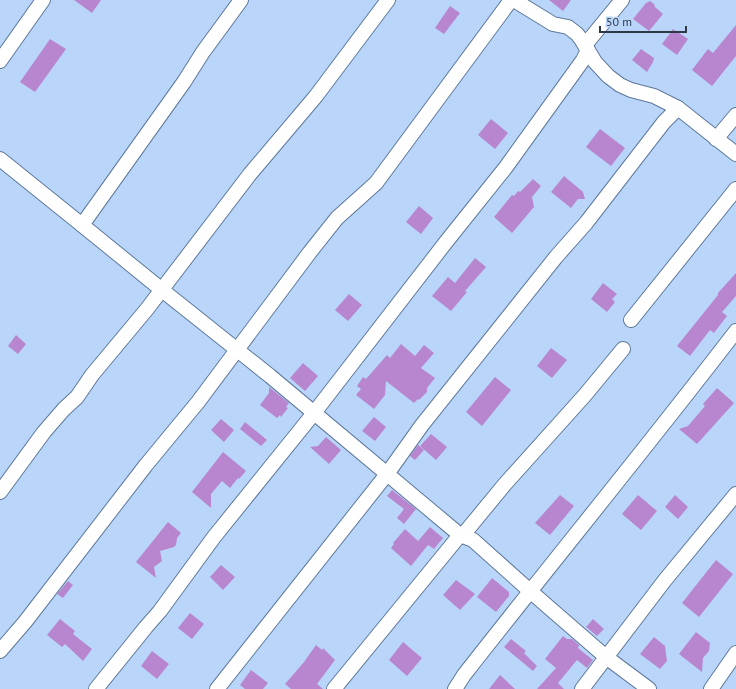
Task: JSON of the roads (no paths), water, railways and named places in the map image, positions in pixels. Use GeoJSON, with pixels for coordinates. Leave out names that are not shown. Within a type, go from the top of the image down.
{"type":"FeatureCollection","features":[{"type":"Feature","properties":{"kind":"street"},"geometry":{"type":"LineString","coordinates":[[0,61],[43,0]]}},
{"type":"Feature","properties":{"kind":"street"},"geometry":{"type":"LineString","coordinates":[[82,225],[241,0]]}},
{"type":"Feature","properties":{"kind":"street"},"geometry":{"type":"LineString","coordinates":[[0,492],[44,432],[64,409],[77,397],[92,375],[162,290],[255,168],[316,96],[388,0]]}},
{"type":"Feature","properties":{"kind":"street"},"geometry":{"type":"LineString","coordinates":[[0,651],[25,622],[146,465],[198,402],[337,218],[376,183],[513,0],[553,24],[568,27],[577,34],[595,62],[608,76],[620,85],[631,90],[654,96],[678,108],[736,154]]}},
{"type":"Feature","properties":{"kind":"street"},"geometry":{"type":"LineString","coordinates":[[96,689],[160,611],[214,537],[314,414],[446,242],[506,167],[583,60],[586,47],[622,0]]}},
{"type":"Feature","properties":{"kind":"street"},"geometry":{"type":"LineString","coordinates":[[217,689],[387,474],[437,406],[556,257],[586,223],[664,122],[678,108]]}},
{"type":"Feature","properties":{"kind":"street"},"geometry":{"type":"LineString","coordinates":[[716,139],[736,115]]}},
{"type":"Feature","properties":{"kind":"street"},"geometry":{"type":"LineString","coordinates":[[0,159],[270,376],[461,535],[473,540],[606,657],[649,689]]}},
{"type":"Feature","properties":{"kind":"street"},"geometry":{"type":"LineString","coordinates":[[631,320],[736,189]]}},
{"type":"Feature","properties":{"kind":"street"},"geometry":{"type":"LineString","coordinates":[[455,689],[464,675],[736,331]]}},
{"type":"Feature","properties":{"kind":"street"},"geometry":{"type":"LineString","coordinates":[[334,689],[461,535],[594,385],[623,349]]}},
{"type":"Feature","properties":{"kind":"street"},"geometry":{"type":"LineString","coordinates":[[582,689],[665,580],[736,494]]}},
{"type":"Feature","properties":{"kind":"street"},"geometry":{"type":"LineString","coordinates":[[710,689],[736,653]]}}]}
